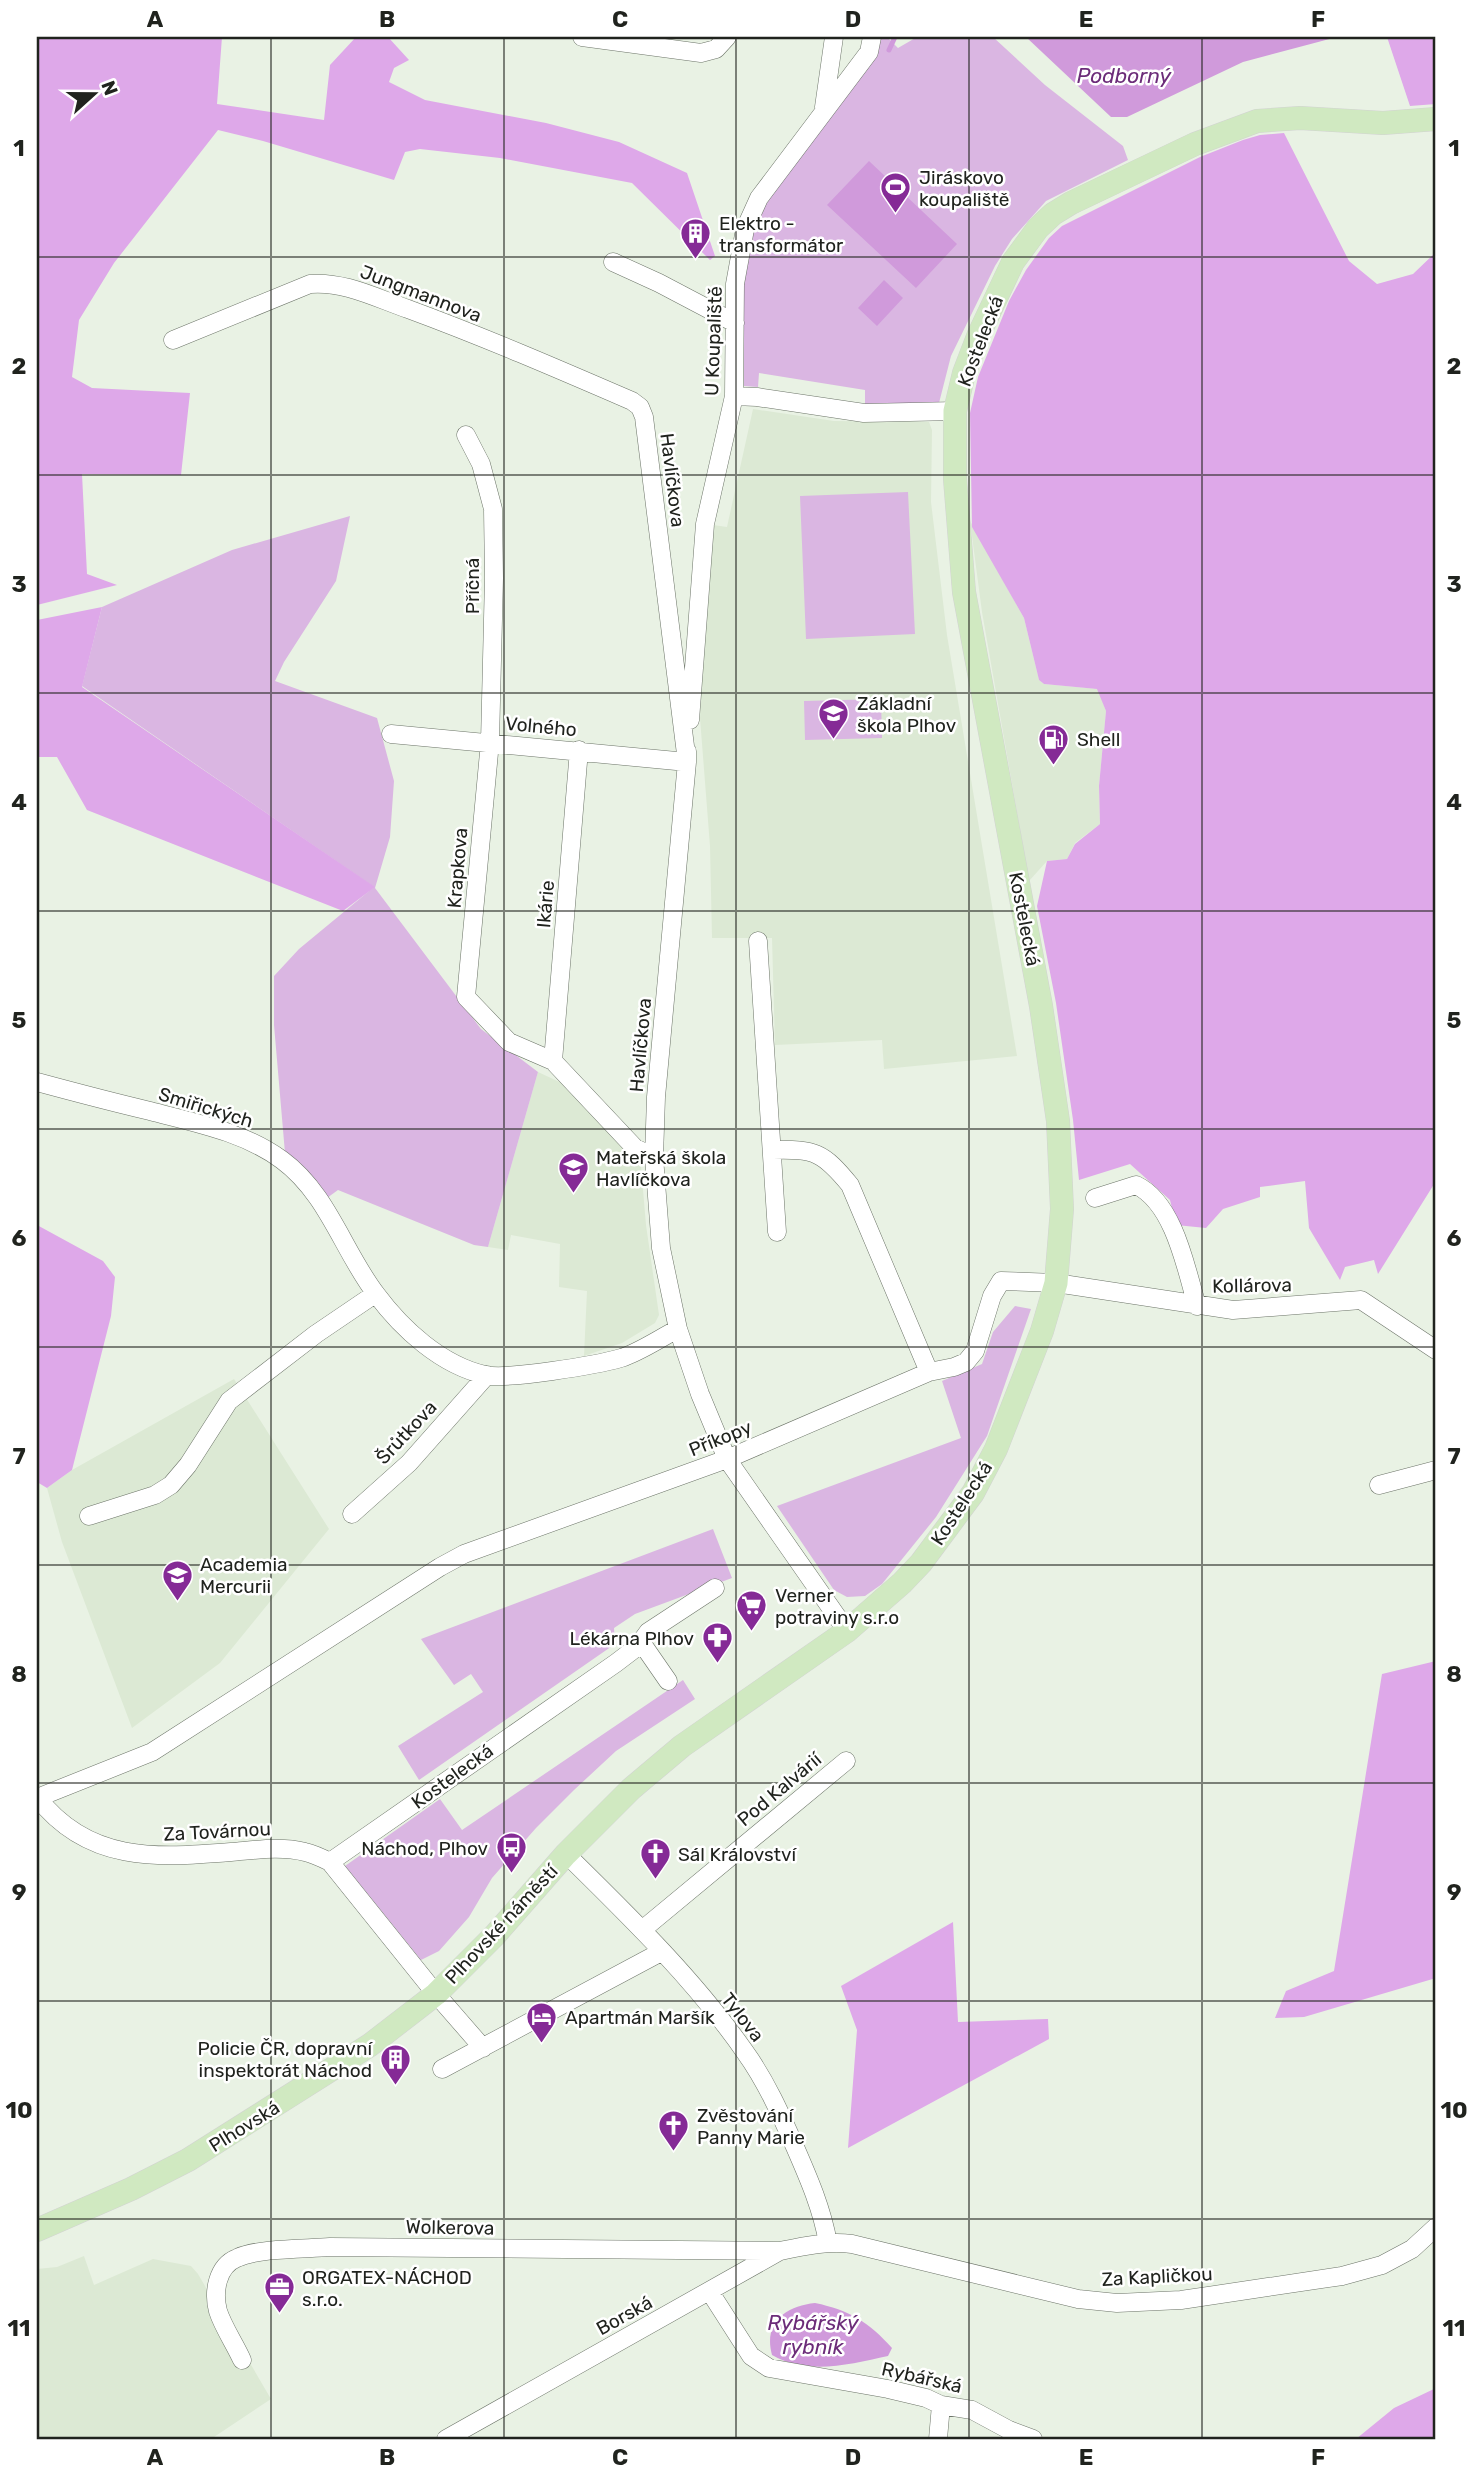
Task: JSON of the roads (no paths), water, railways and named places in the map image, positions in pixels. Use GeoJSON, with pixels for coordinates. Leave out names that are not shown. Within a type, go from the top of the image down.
{"type":"FeatureCollection","features":[{"type":"Feature","properties":{"kind":"main road","name":"Kostelecká"},"geometry":{"type":"LineString","coordinates":[[566,1854],[631,1789],[682,1746],[847,1631],[884,1600],[921,1563],[973,1493],[996,1449],[1024,1382],[1056,1283],[1062,1209],[1058,1121],[1041,1006],[964,592],[955,479],[956,411],[964,373],[1013,262],[1038,228],[1053,214],[1071,203],[1195,144],[1257,121],[1300,118],[1383,123],[1436,119]]}},
{"type":"Feature","properties":{"kind":"main road","name":"Plhovské náměstí"},"geometry":{"type":"LineString","coordinates":[[436,1994],[495,1935],[566,1854]]}},
{"type":"Feature","properties":{"kind":"main road","name":"Plhovská"},"geometry":{"type":"LineString","coordinates":[[37,2230],[131,2189],[188,2160],[370,2045],[436,1994]]}},
{"type":"Feature","properties":{"kind":"street"},"geometry":{"type":"LineString","coordinates":[[582,37],[701,53],[716,49],[727,37]]}},
{"type":"Feature","properties":{"kind":"street"},"geometry":{"type":"LineString","coordinates":[[824,111],[834,37]]}},
{"type":"Feature","properties":{"kind":"street","name":"U Koupaliště"},"geometry":{"type":"LineString","coordinates":[[687,762],[704,535],[734,396],[735,284],[745,229],[759,198],[869,52],[872,37]]}},
{"type":"Feature","properties":{"kind":"street"},"geometry":{"type":"LineString","coordinates":[[613,262],[735,323]]}},
{"type":"Feature","properties":{"kind":"street","name":"Jungmannova"},"geometry":{"type":"LineString","coordinates":[[173,340],[310,284],[331,284],[348,287],[435,319],[632,401],[640,407],[644,417]]}},
{"type":"Feature","properties":{"kind":"street"},"geometry":{"type":"LineString","coordinates":[[734,396],[864,413],[956,411]]}},
{"type":"Feature","properties":{"kind":"street","name":"Havlíčkova"},"geometry":{"type":"LineString","coordinates":[[644,417],[687,762],[656,1097],[654,1157],[661,1248],[678,1329],[700,1394],[727,1460],[847,1631]]}},
{"type":"Feature","properties":{"kind":"street","name":"Příčná"},"geometry":{"type":"LineString","coordinates":[[466,435],[481,464],[492,509],[494,578],[490,742]]}},
{"type":"Feature","properties":{"kind":"street","name":"Volného"},"geometry":{"type":"LineString","coordinates":[[391,734],[687,762]]}},
{"type":"Feature","properties":{"kind":"street","name":"Krapkova"},"geometry":{"type":"LineString","coordinates":[[490,742],[466,997],[509,1042],[553,1061]]}},
{"type":"Feature","properties":{"kind":"street","name":"Ikárie"},"geometry":{"type":"LineString","coordinates":[[553,1061],[579,750]]}},
{"type":"Feature","properties":{"kind":"street"},"geometry":{"type":"LineString","coordinates":[[758,941],[777,1233]]}},
{"type":"Feature","properties":{"kind":"street"},"geometry":{"type":"LineString","coordinates":[[553,1061],[635,1148],[654,1157]]}},
{"type":"Feature","properties":{"kind":"street","name":"Smiřických"},"geometry":{"type":"LineString","coordinates":[[37,1082],[206,1125],[238,1135],[265,1148],[286,1163],[307,1184],[329,1214],[375,1294],[416,1338],[445,1357],[487,1375],[532,1372],[623,1357],[678,1329]]}},
{"type":"Feature","properties":{"kind":"street"},"geometry":{"type":"LineString","coordinates":[[773,1150],[802,1149],[815,1153],[832,1163],[850,1185],[929,1372]]}},
{"type":"Feature","properties":{"kind":"street"},"geometry":{"type":"LineString","coordinates":[[1095,1198],[1136,1185],[1148,1191],[1166,1215],[1180,1248],[1197,1306]]}},
{"type":"Feature","properties":{"kind":"street","name":"Kollárova"},"geometry":{"type":"LineString","coordinates":[[929,1372],[966,1362],[975,1351],[992,1296],[1001,1280],[1056,1283],[1233,1310],[1361,1300],[1436,1350]]}},
{"type":"Feature","properties":{"kind":"street"},"geometry":{"type":"LineString","coordinates":[[89,1516],[155,1494],[171,1485],[188,1465],[229,1401],[375,1294]]}},
{"type":"Feature","properties":{"kind":"street","name":"Příkopy"},"geometry":{"type":"LineString","coordinates":[[37,1798],[152,1752],[464,1554],[727,1460],[929,1372]]}},
{"type":"Feature","properties":{"kind":"street","name":"Šrůtkova"},"geometry":{"type":"LineString","coordinates":[[352,1514],[409,1463],[487,1375]]}},
{"type":"Feature","properties":{"kind":"street"},"geometry":{"type":"LineString","coordinates":[[1379,1485],[1436,1469]]}},
{"type":"Feature","properties":{"kind":"street","name":"Kostelecká"},"geometry":{"type":"LineString","coordinates":[[330,1862],[616,1663],[641,1642],[648,1632],[715,1588]]}},
{"type":"Feature","properties":{"kind":"street"},"geometry":{"type":"LineString","coordinates":[[641,1642],[668,1681]]}},
{"type":"Feature","properties":{"kind":"street","name":"Pod Kalvárií"},"geometry":{"type":"LineString","coordinates":[[642,1930],[846,1761]]}},
{"type":"Feature","properties":{"kind":"street","name":"Za Továrnou"},"geometry":{"type":"LineString","coordinates":[[37,1798],[59,1823],[89,1842],[127,1853],[171,1857],[277,1848],[307,1852],[330,1862]]}},
{"type":"Feature","properties":{"kind":"street","name":"Tylova"},"geometry":{"type":"LineString","coordinates":[[566,1854],[642,1930],[709,2005],[746,2053],[767,2088],[815,2192],[828,2243]]}},
{"type":"Feature","properties":{"kind":"street"},"geometry":{"type":"LineString","coordinates":[[330,1862],[483,2048]]}},
{"type":"Feature","properties":{"kind":"street"},"geometry":{"type":"LineString","coordinates":[[442,2069],[661,1952]]}},
{"type":"Feature","properties":{"kind":"street","name":"Za Kapličkou"},"geometry":{"type":"LineString","coordinates":[[828,2243],[852,2244],[1078,2299],[1117,2303],[1181,2300],[1342,2276],[1382,2265],[1412,2249],[1436,2227]]}},
{"type":"Feature","properties":{"kind":"street","name":"Borská"},"geometry":{"type":"LineString","coordinates":[[446,2439],[780,2251],[828,2243]]}},
{"type":"Feature","properties":{"kind":"street","name":"Wolkerova"},"geometry":{"type":"LineString","coordinates":[[242,2360],[219,2311],[217,2284],[221,2272],[235,2258],[257,2253],[330,2247],[780,2251]]}},
{"type":"Feature","properties":{"kind":"street","name":"Rybářská"},"geometry":{"type":"LineString","coordinates":[[710,2292],[751,2356],[769,2368],[888,2389],[926,2398],[941,2405],[972,2410],[1009,2430],[1033,2439]]}},
{"type":"Feature","properties":{"kind":"street"},"geometry":{"type":"LineString","coordinates":[[938,2439],[941,2405]]}},
{"type":"Feature","properties":{"kind":"water","name":"Podborný"},"geometry":{"type":"Polygon","coordinates":[[[1026,37],[1337,37],[1243,62],[1127,117],[1111,117],[1026,37]]]}},
{"type":"Feature","properties":{"kind":"water"},"geometry":{"type":"Polygon","coordinates":[[[869,161],[957,244],[916,288],[827,205],[869,161]]]}},
{"type":"Feature","properties":{"kind":"water"},"geometry":{"type":"Polygon","coordinates":[[[884,280],[903,298],[877,326],[858,308],[884,280]]]}},
{"type":"Feature","properties":{"kind":"water","name":"Rybářský rybník"},"geometry":{"type":"Polygon","coordinates":[[[815,2303],[848,2313],[866,2324],[892,2348],[888,2356],[844,2365],[815,2367],[800,2365],[772,2355],[771,2333],[779,2318],[795,2308],[815,2303]]]}},
{"type":"Feature","properties":{"kind":"waterway"},"geometry":{"type":"LineString","coordinates":[[889,50],[895,37]]}},
{"type":"Feature","properties":{"kind":"place","name":"Jiráskovo koupaliště"},"geometry":{"type":"Point","coordinates":[896,215]}},
{"type":"Feature","properties":{"kind":"place","name":"Elektro - transformátor"},"geometry":{"type":"Point","coordinates":[696,261]}},
{"type":"Feature","properties":{"kind":"place","name":"Základní škola Plhov"},"geometry":{"type":"Point","coordinates":[834,741]}},
{"type":"Feature","properties":{"kind":"place","name":"Shell"},"geometry":{"type":"Point","coordinates":[1054,766]}},
{"type":"Feature","properties":{"kind":"place","name":"Mateřská škola Havlíčkova"},"geometry":{"type":"Point","coordinates":[573,1195]}},
{"type":"Feature","properties":{"kind":"place","name":"Academia Mercurii"},"geometry":{"type":"Point","coordinates":[177,1602]}},
{"type":"Feature","properties":{"kind":"place","name":"Verner potraviny s.r.o"},"geometry":{"type":"Point","coordinates":[752,1633]}},
{"type":"Feature","properties":{"kind":"place","name":"Lékárna Plhov"},"geometry":{"type":"Point","coordinates":[717,1665]}},
{"type":"Feature","properties":{"kind":"place","name":"Náchod, Plhov"},"geometry":{"type":"Point","coordinates":[511,1875]}},
{"type":"Feature","properties":{"kind":"place","name":"Sál Království"},"geometry":{"type":"Point","coordinates":[655,1881]}},
{"type":"Feature","properties":{"kind":"place","name":"Apartmán Maršík"},"geometry":{"type":"Point","coordinates":[542,2044]}},
{"type":"Feature","properties":{"kind":"place","name":"Policie ČR, dopravní inspektorát Náchod"},"geometry":{"type":"Point","coordinates":[395,2086]}},
{"type":"Feature","properties":{"kind":"place","name":"Zvěstování Panny Marie"},"geometry":{"type":"Point","coordinates":[674,2153]}},
{"type":"Feature","properties":{"kind":"place","name":"ORGATEX-NÁCHOD s.r.o."},"geometry":{"type":"Point","coordinates":[279,2315]}}]}
